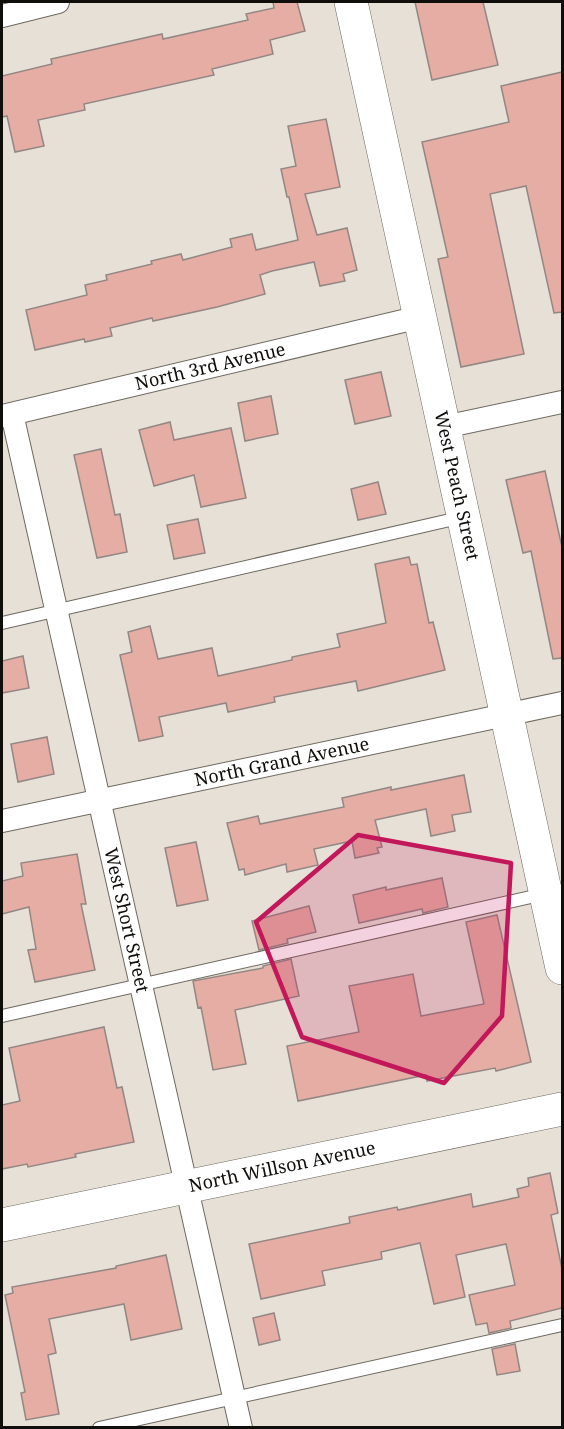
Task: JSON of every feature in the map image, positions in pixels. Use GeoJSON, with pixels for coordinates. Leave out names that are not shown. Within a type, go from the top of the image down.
{"type":"FeatureCollection","features":[{"type":"Feature","properties":{"kind":"main road","name":"West Peach Street"},"geometry":{"type":"LineString","coordinates":[[351,2],[507,714],[554,891],[562,968]]}},
{"type":"Feature","properties":{"kind":"main road","name":"North Willson Avenue"},"geometry":{"type":"LineString","coordinates":[[2,1225],[562,1109]]}},
{"type":"Feature","properties":{"kind":"street"},"geometry":{"type":"LineString","coordinates":[[2,16],[58,2]]}},
{"type":"Feature","properties":{"kind":"street","name":"North 3rd Avenue"},"geometry":{"type":"LineString","coordinates":[[7,415],[420,317]]}},
{"type":"Feature","properties":{"kind":"street"},"geometry":{"type":"LineString","coordinates":[[444,427],[562,402]]}},
{"type":"Feature","properties":{"kind":"street","name":"West Short Street"},"geometry":{"type":"LineString","coordinates":[[7,415],[56,611],[241,1428]]}},
{"type":"Feature","properties":{"kind":"street","name":"North Grand Avenue"},"geometry":{"type":"LineString","coordinates":[[2,821],[562,703]]}},
{"type":"Feature","properties":{"kind":"lane"},"geometry":{"type":"LineString","coordinates":[[2,623],[464,517]]}},
{"type":"Feature","properties":{"kind":"lane"},"geometry":{"type":"LineString","coordinates":[[2,1016],[554,891]]}},
{"type":"Feature","properties":{"kind":"lane"},"geometry":{"type":"LineString","coordinates":[[99,1428],[562,1325]]}},
{"type":"Feature","properties":{"kind":"highlighted area"},"geometry":{"type":"Polygon","coordinates":[[[358,835],[511,863],[502,1016],[444,1083],[302,1037],[256,922],[358,835]]]}},
{"type":"Feature","properties":{"kind":"building"},"geometry":{"type":"Polygon","coordinates":[[[273,2],[297,2],[305,31],[270,40],[273,54],[212,69],[214,75],[84,104],[85,110],[38,120],[44,146],[15,152],[7,116],[2,117],[2,76],[52,64],[51,59],[162,34],[163,39],[248,20],[246,14],[274,8],[273,2]]]}},
{"type":"Feature","properties":{"kind":"building"},"geometry":{"type":"Polygon","coordinates":[[[415,2],[483,2],[498,65],[432,80],[415,2]]]}},
{"type":"Feature","properties":{"kind":"building"},"geometry":{"type":"Polygon","coordinates":[[[562,72],[562,312],[554,313],[526,186],[490,194],[524,354],[461,367],[438,259],[448,257],[422,142],[509,122],[501,86],[562,72]]]}},
{"type":"Feature","properties":{"kind":"building"},"geometry":{"type":"Polygon","coordinates":[[[326,119],[340,187],[305,194],[317,235],[347,228],[357,270],[343,274],[345,281],[320,286],[314,262],[272,271],[260,275],[265,294],[217,307],[110,328],[112,336],[85,342],[84,339],[35,350],[26,310],[87,295],[85,285],[107,280],[106,275],[152,264],[151,261],[181,254],[183,260],[232,247],[230,239],[252,234],[256,250],[298,240],[281,169],[296,166],[288,126],[326,119]]]}},
{"type":"Feature","properties":{"kind":"building"},"geometry":{"type":"Polygon","coordinates":[[[381,372],[391,416],[355,424],[345,380],[381,372]]]}},
{"type":"Feature","properties":{"kind":"building"},"geometry":{"type":"Polygon","coordinates":[[[271,396],[278,434],[245,441],[238,403],[271,396]]]}},
{"type":"Feature","properties":{"kind":"building"},"geometry":{"type":"Polygon","coordinates":[[[170,422],[174,440],[231,428],[246,498],[201,507],[194,475],[154,486],[139,430],[170,422]]]}},
{"type":"Feature","properties":{"kind":"building"},"geometry":{"type":"Polygon","coordinates":[[[101,449],[115,515],[120,514],[127,552],[97,558],[74,455],[101,449]]]}},
{"type":"Feature","properties":{"kind":"building"},"geometry":{"type":"Polygon","coordinates":[[[545,471],[562,547],[562,658],[553,659],[531,551],[523,553],[506,480],[545,471]]]}},
{"type":"Feature","properties":{"kind":"building"},"geometry":{"type":"Polygon","coordinates":[[[378,482],[386,514],[358,520],[351,489],[378,482]]]}},
{"type":"Feature","properties":{"kind":"building"},"geometry":{"type":"Polygon","coordinates":[[[198,519],[205,553],[174,559],[167,525],[198,519]]]}},
{"type":"Feature","properties":{"kind":"building"},"geometry":{"type":"Polygon","coordinates":[[[409,557],[411,565],[417,564],[429,623],[433,622],[445,670],[358,691],[356,681],[274,697],[275,702],[228,712],[226,703],[159,717],[163,736],[139,741],[120,655],[132,652],[128,632],[150,626],[158,659],[212,648],[218,676],[292,660],[292,657],[340,647],[337,634],[386,623],[375,564],[409,557]]]}},
{"type":"Feature","properties":{"kind":"building"},"geometry":{"type":"Polygon","coordinates":[[[23,656],[29,688],[2,693],[2,661],[23,656]]]}},
{"type":"Feature","properties":{"kind":"building"},"geometry":{"type":"Polygon","coordinates":[[[47,737],[54,774],[18,782],[11,744],[47,737]]]}},
{"type":"Feature","properties":{"kind":"building"},"geometry":{"type":"Polygon","coordinates":[[[464,775],[471,812],[452,815],[455,831],[431,836],[426,809],[375,820],[382,847],[377,848],[379,853],[355,858],[352,841],[314,849],[318,865],[287,872],[286,864],[245,875],[244,869],[239,870],[227,823],[258,816],[260,824],[344,807],[342,798],[464,775]]]}},
{"type":"Feature","properties":{"kind":"building"},"geometry":{"type":"Polygon","coordinates":[[[196,842],[208,900],[177,906],[165,848],[196,842]]]}},
{"type":"Feature","properties":{"kind":"building"},"geometry":{"type":"Polygon","coordinates":[[[77,854],[86,904],[81,904],[95,970],[35,982],[28,950],[36,949],[29,907],[2,914],[2,881],[23,876],[21,863],[77,854]]]}},
{"type":"Feature","properties":{"kind":"building"},"geometry":{"type":"Polygon","coordinates":[[[442,878],[448,907],[423,913],[422,909],[359,923],[353,895],[442,878]]]}},
{"type":"Feature","properties":{"kind":"building"},"geometry":{"type":"Polygon","coordinates":[[[309,906],[316,932],[287,939],[288,943],[259,950],[252,921],[309,906]]]}},
{"type":"Feature","properties":{"kind":"building"},"geometry":{"type":"Polygon","coordinates":[[[497,915],[531,1062],[496,1071],[495,1068],[427,1081],[426,1075],[298,1101],[287,1046],[359,1032],[349,986],[413,974],[421,1016],[484,1004],[466,922],[497,915]]]}},
{"type":"Feature","properties":{"kind":"building"},"geometry":{"type":"Polygon","coordinates":[[[291,959],[299,996],[235,1010],[246,1064],[213,1070],[201,1007],[198,1008],[193,981],[263,968],[263,966],[291,959]]]}},
{"type":"Feature","properties":{"kind":"building"},"geometry":{"type":"Polygon","coordinates":[[[104,1027],[117,1088],[122,1087],[134,1142],[75,1154],[76,1157],[28,1167],[27,1164],[2,1169],[2,1105],[20,1101],[9,1048],[104,1027]]]}},
{"type":"Feature","properties":{"kind":"building"},"geometry":{"type":"Polygon","coordinates":[[[550,1173],[558,1213],[551,1215],[562,1269],[562,1308],[510,1321],[511,1328],[489,1333],[487,1323],[476,1325],[469,1295],[515,1285],[506,1244],[456,1255],[465,1297],[434,1304],[420,1243],[381,1252],[382,1259],[322,1271],[325,1285],[261,1299],[249,1244],[350,1223],[349,1217],[397,1207],[398,1210],[471,1194],[473,1207],[519,1197],[517,1189],[529,1186],[528,1178],[550,1173]]]}},
{"type":"Feature","properties":{"kind":"building"},"geometry":{"type":"Polygon","coordinates":[[[166,1255],[182,1329],[131,1340],[124,1304],[49,1319],[56,1353],[48,1355],[59,1414],[26,1420],[21,1393],[25,1392],[5,1295],[13,1293],[12,1287],[116,1268],[116,1266],[166,1255]]]}},
{"type":"Feature","properties":{"kind":"building"},"geometry":{"type":"Polygon","coordinates":[[[274,1313],[280,1340],[259,1345],[253,1318],[274,1313]]]}},
{"type":"Feature","properties":{"kind":"building"},"geometry":{"type":"Polygon","coordinates":[[[515,1344],[520,1371],[497,1375],[492,1349],[515,1344]]]}}]}
